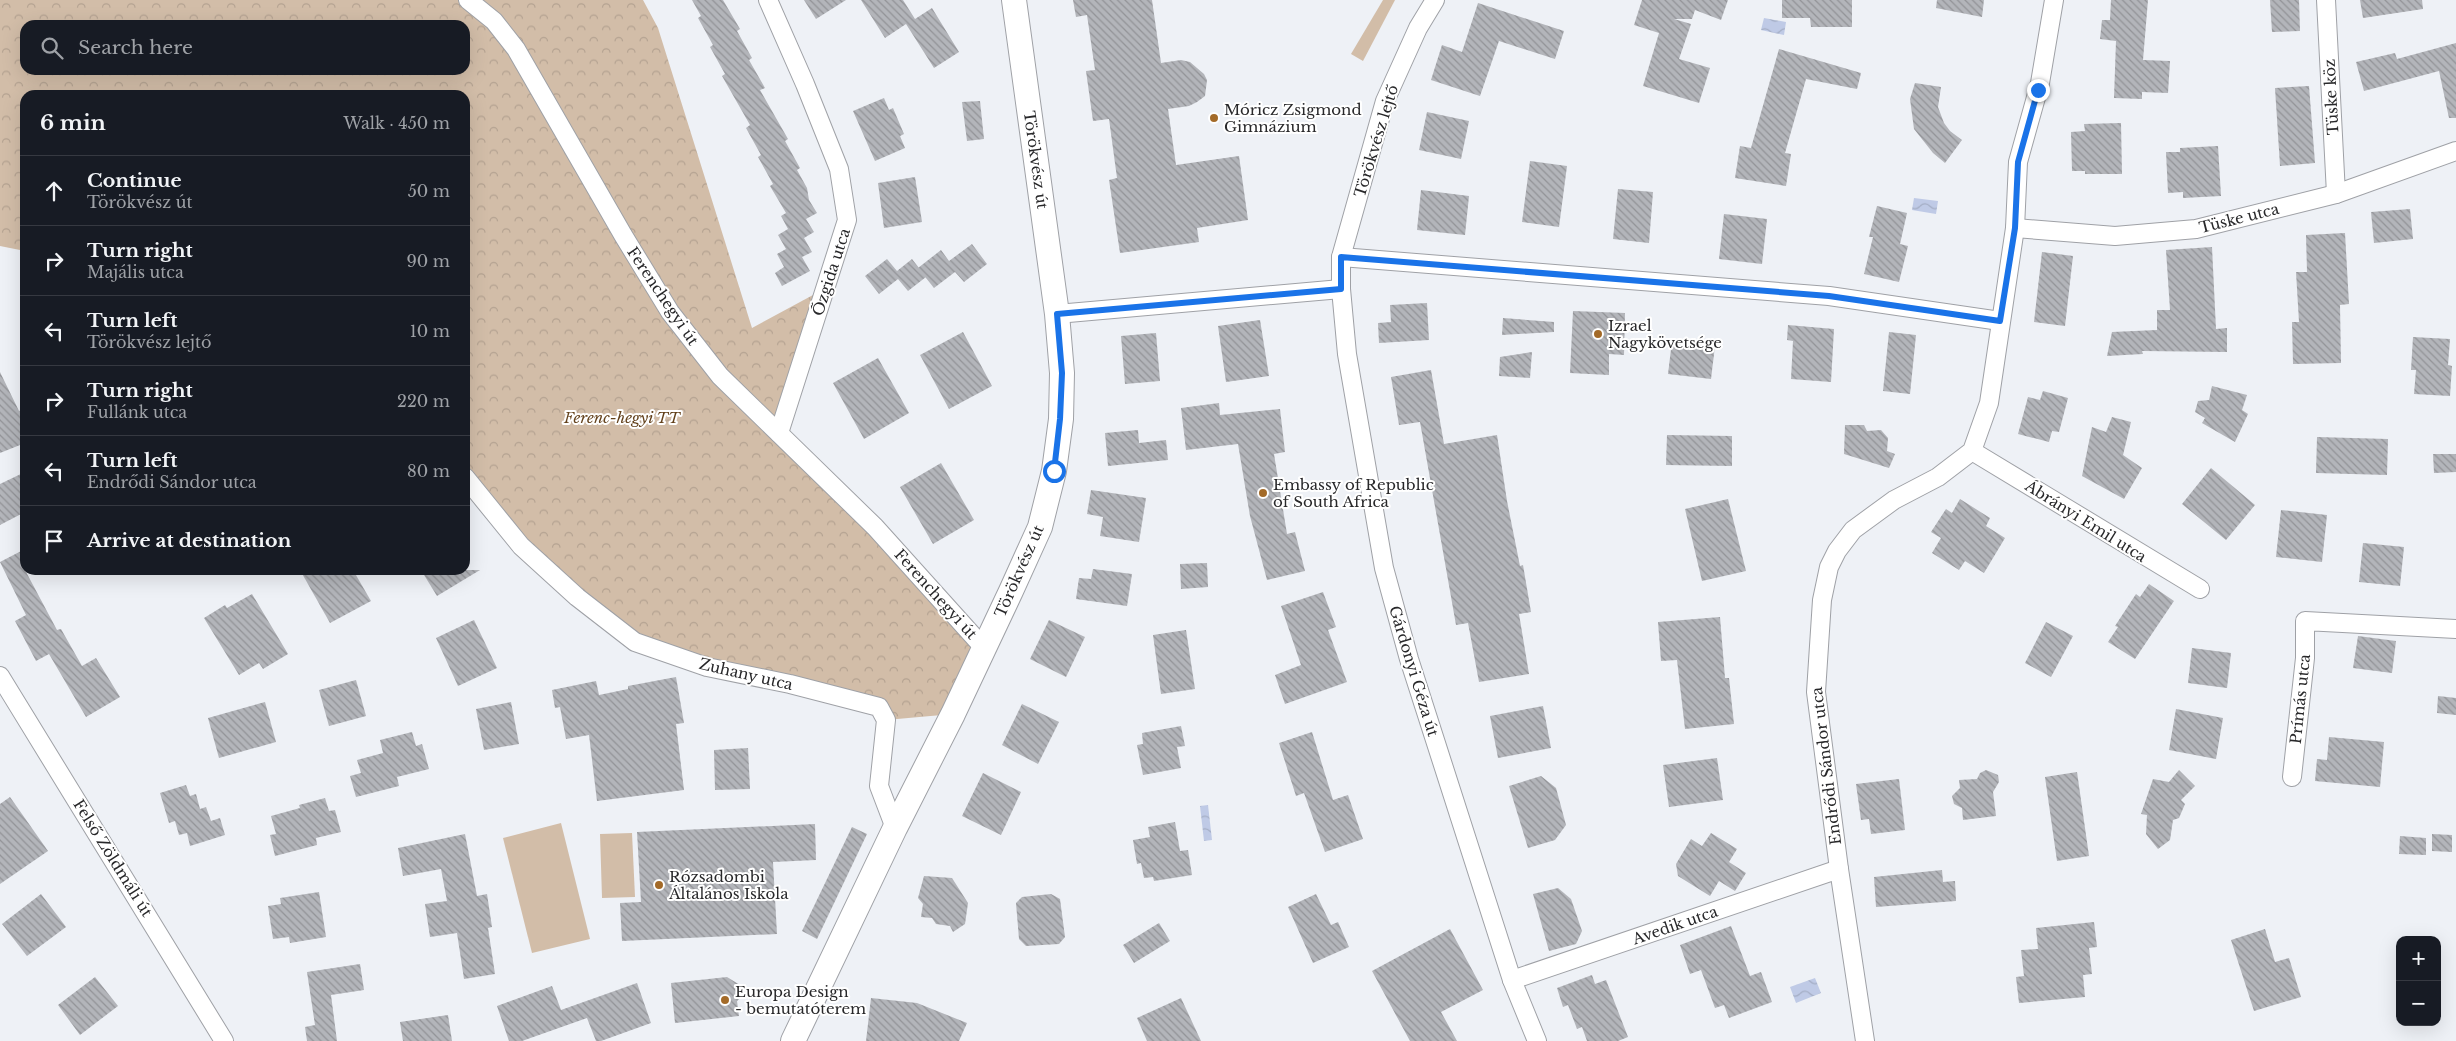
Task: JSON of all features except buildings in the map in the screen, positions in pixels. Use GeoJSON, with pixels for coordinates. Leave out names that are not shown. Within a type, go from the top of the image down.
{"type":"FeatureCollection","features":[{"type":"Feature","properties":{"kind":"street","name":"Ferenchegyi út"},"geometry":{"type":"LineString","coordinates":[[468,0],[494,21],[516,49],[623,235],[670,312],[720,376],[875,527],[984,648]]}},
{"type":"Feature","properties":{"kind":"street","name":"Őzgida utca"},"geometry":{"type":"LineString","coordinates":[[768,0],[805,84],[838,170],[847,220],[779,433]]}},
{"type":"Feature","properties":{"kind":"street","name":"Törökvész út"},"geometry":{"type":"LineString","coordinates":[[793,1041],[895,828],[954,714],[1040,527],[1054,471],[1060,419],[1062,373],[1057,314],[1014,0]]}},
{"type":"Feature","properties":{"kind":"street","name":"Törökvész lejtő"},"geometry":{"type":"LineString","coordinates":[[1341,289],[1341,257],[1385,101],[1418,28],[1435,0]]}},
{"type":"Feature","properties":{"kind":"street"},"geometry":{"type":"LineString","coordinates":[[1972,451],[1989,403],[2015,228],[2018,162],[2040,83],[2054,0]]}},
{"type":"Feature","properties":{"kind":"street","name":"Tüske köz"},"geometry":{"type":"LineString","coordinates":[[2326,0],[2336,194]]}},
{"type":"Feature","properties":{"kind":"street","name":"Tüske utca"},"geometry":{"type":"LineString","coordinates":[[2015,228],[2115,236],[2196,229],[2336,194],[2456,151]]}},
{"type":"Feature","properties":{"kind":"street"},"geometry":{"type":"LineString","coordinates":[[1341,257],[1829,296],[2000,321]]}},
{"type":"Feature","properties":{"kind":"street"},"geometry":{"type":"LineString","coordinates":[[1057,314],[1341,289]]}},
{"type":"Feature","properties":{"kind":"street","name":"Gárdonyi Géza út"},"geometry":{"type":"LineString","coordinates":[[1341,289],[1347,354],[1384,568],[1409,658],[1512,980],[1537,1041]]}},
{"type":"Feature","properties":{"kind":"street","name":"Ábrányi Emil utca"},"geometry":{"type":"LineString","coordinates":[[1972,451],[2200,589]]}},
{"type":"Feature","properties":{"kind":"street","name":"Endrődi Sándor utca"},"geometry":{"type":"LineString","coordinates":[[1865,1041],[1839,869],[1816,692],[1822,600],[1830,567],[1837,551],[1853,530],[1894,500],[1944,473],[1972,451]]}},
{"type":"Feature","properties":{"kind":"street","name":"Zuhany utca"},"geometry":{"type":"LineString","coordinates":[[470,483],[521,546],[578,597],[636,642],[706,667],[790,684],[880,707],[886,720],[879,786],[895,828]]}},
{"type":"Feature","properties":{"kind":"street","name":"Prímás utca"},"geometry":{"type":"LineString","coordinates":[[2292,777],[2305,658],[2305,621],[2456,629]]}},
{"type":"Feature","properties":{"kind":"street","name":"Felső Zöldmáli út"},"geometry":{"type":"LineString","coordinates":[[0,676],[224,1041]]}},
{"type":"Feature","properties":{"kind":"street","name":"Avedik utca"},"geometry":{"type":"LineString","coordinates":[[1512,980],[1839,869]]}},
{"type":"Feature","properties":{"kind":"green space","name":"Ferenc-hegyi TT"},"geometry":{"type":"Polygon","coordinates":[[[0,0],[643,0],[658,28],[752,328],[826,288],[779,433],[984,648],[953,714],[886,720],[879,707],[635,642],[577,597],[470,482],[470,90],[20,90],[20,250],[0,246],[0,0]]]}},
{"type":"Feature","properties":{"kind":"green space"},"geometry":{"type":"Polygon","coordinates":[[[1383,0],[1395,0],[1363,61],[1351,54],[1383,0]]]}},
{"type":"Feature","properties":{"kind":"green space"},"geometry":{"type":"Polygon","coordinates":[[[561,823],[590,939],[532,953],[503,838],[561,823]]]}},
{"type":"Feature","properties":{"kind":"green space"},"geometry":{"type":"Polygon","coordinates":[[[632,833],[635,897],[602,898],[600,834],[632,833]]]}},
{"type":"Feature","properties":{"kind":"water"},"geometry":{"type":"Polygon","coordinates":[[[1764,18],[1786,22],[1784,35],[1761,30],[1764,18]]]}},
{"type":"Feature","properties":{"kind":"water"},"geometry":{"type":"Polygon","coordinates":[[[1914,198],[1938,201],[1936,214],[1912,210],[1914,198]]]}},
{"type":"Feature","properties":{"kind":"water"},"geometry":{"type":"Polygon","coordinates":[[[1208,805],[1212,840],[1204,841],[1200,806],[1208,805]]]}},
{"type":"Feature","properties":{"kind":"water"},"geometry":{"type":"Polygon","coordinates":[[[1815,978],[1821,993],[1796,1003],[1790,987],[1815,978]]]}},
{"type":"Feature","properties":{"kind":"place","name":"Móricz Zsigmond Gimnázium"},"geometry":{"type":"Point","coordinates":[1214,118]}},
{"type":"Feature","properties":{"kind":"place","name":"Izrael Nagykövetsége"},"geometry":{"type":"Point","coordinates":[1598,334]}},
{"type":"Feature","properties":{"kind":"place","name":"Embassy of Republic of South Africa"},"geometry":{"type":"Point","coordinates":[1263,493]}},
{"type":"Feature","properties":{"kind":"place","name":"Rózsadombi Általános Iskola"},"geometry":{"type":"Point","coordinates":[659,885]}},
{"type":"Feature","properties":{"kind":"place","name":"Europa Design - bemutatóterem"},"geometry":{"type":"Point","coordinates":[725,1000]}},
{"type":"Feature","properties":{"kind":"route"},"geometry":{"type":"LineString","coordinates":[[1054,471],[1060,419],[1062,373],[1057,314],[1341,289],[1341,257],[1829,296],[2000,321],[2015,228],[2018,162],[2038,90]]}}]}
